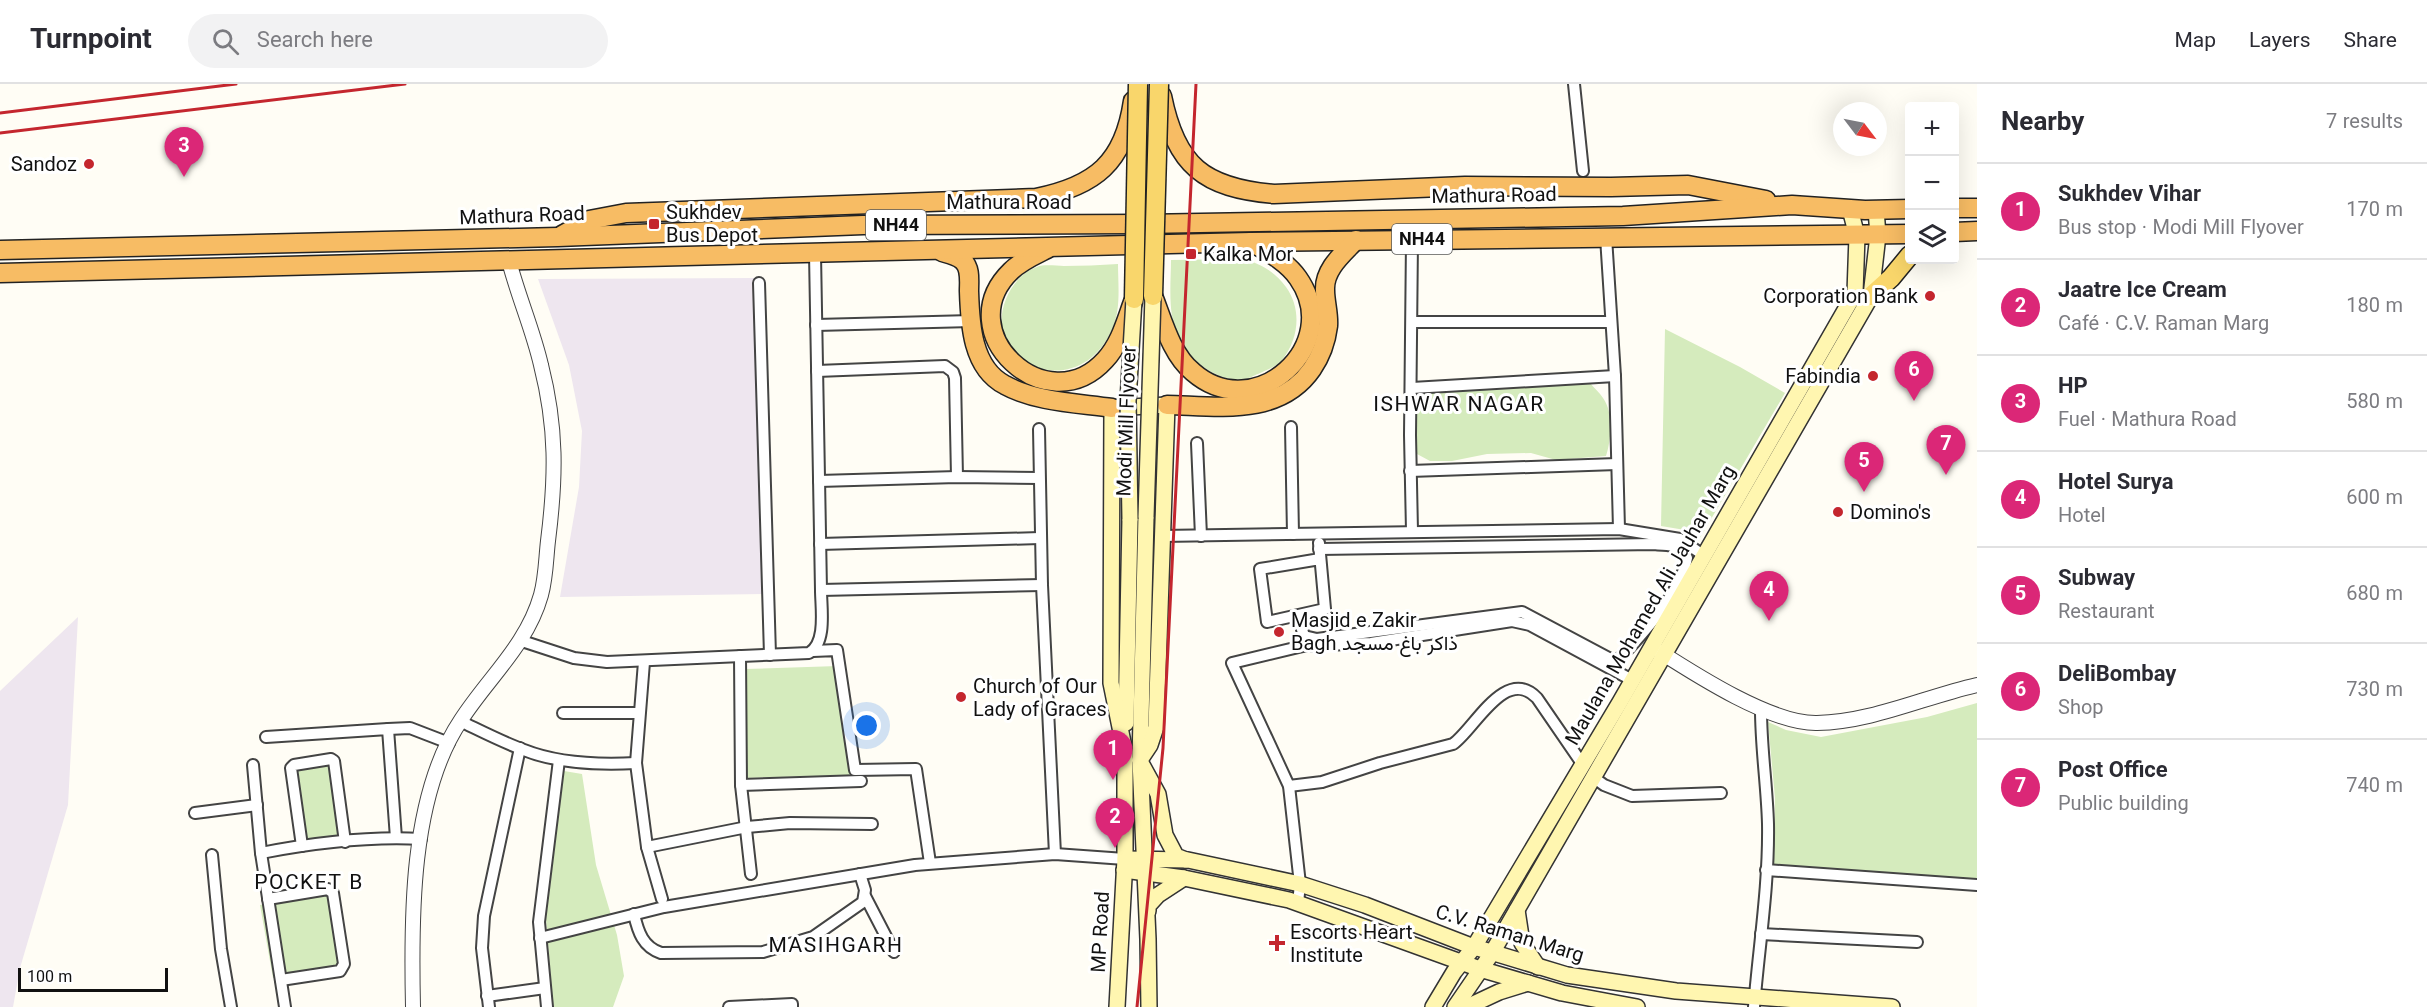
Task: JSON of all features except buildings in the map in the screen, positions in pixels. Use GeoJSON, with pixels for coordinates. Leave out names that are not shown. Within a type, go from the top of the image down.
{"type":"FeatureCollection","features":[{"type":"Feature","properties":{"kind":"highway"},"geometry":{"type":"LineString","coordinates":[[558,237],[589,220],[626,213],[1036,198],[1064,192],[1099,172],[1118,151],[1128,124],[1137,84]]}},
{"type":"Feature","properties":{"kind":"highway"},"geometry":{"type":"LineString","coordinates":[[1159,84],[1168,124],[1185,156],[1212,180],[1246,192],[1274,194],[1465,186],[1688,185],[1792,205]]}},
{"type":"Feature","properties":{"kind":"highway","name":"Mathura Road"},"geometry":{"type":"LineString","coordinates":[[0,250],[558,237],[863,225],[1143,224],[1623,216],[1792,205],[1876,210],[1905,209]]}},
{"type":"Feature","properties":{"kind":"highway"},"geometry":{"type":"LineString","coordinates":[[1959,208],[1977,208]]}},
{"type":"Feature","properties":{"kind":"highway"},"geometry":{"type":"LineString","coordinates":[[1959,232],[1977,231]]}},
{"type":"Feature","properties":{"kind":"highway","name":"NH44"},"geometry":{"type":"LineString","coordinates":[[0,273],[1251,242],[1905,234]]}},
{"type":"Feature","properties":{"kind":"highway"},"geometry":{"type":"LineString","coordinates":[[1167,405],[1258,405],[1278,398],[1296,387],[1316,363],[1324,344],[1328,323],[1325,290],[1328,276],[1335,263],[1356,240]]}},
{"type":"Feature","properties":{"kind":"highway"},"geometry":{"type":"LineString","coordinates":[[1153,296],[1174,346],[1192,372],[1213,384],[1236,390],[1267,384],[1280,376],[1297,360],[1308,339],[1310,307],[1302,285],[1288,266],[1251,242]]}},
{"type":"Feature","properties":{"kind":"highway"},"geometry":{"type":"LineString","coordinates":[[1051,247],[1029,258],[1011,271],[995,295],[992,306],[993,330],[997,341],[1010,361],[1029,375],[1052,381],[1070,380],[1097,368],[1113,350],[1134,299]]}},
{"type":"Feature","properties":{"kind":"highway"},"geometry":{"type":"LineString","coordinates":[[938,250],[957,257],[969,269],[972,321],[977,354],[987,371],[1003,384],[1028,395],[1112,408]]}},
{"type":"Feature","properties":{"kind":"main road","name":"Modi Mill Flyover"},"geometry":{"type":"LineString","coordinates":[[1137,84],[1134,299],[1128,401],[1134,692],[1145,864]]}},
{"type":"Feature","properties":{"kind":"main road","name":"Modi Mill Flyover"},"geometry":{"type":"LineString","coordinates":[[1125,752],[1134,692],[1153,296],[1159,84]]}},
{"type":"Feature","properties":{"kind":"main road","name":"Maulana Mohamed Ali Jauhar Marg"},"geometry":{"type":"LineString","coordinates":[[1455,1007],[1492,953],[1593,777],[1703,555],[1855,293],[1857,236],[1850,209]]}},
{"type":"Feature","properties":{"kind":"main road","name":"Maulana Mohamed Ali Jauhar Marg"},"geometry":{"type":"LineString","coordinates":[[1433,1007],[1454,972],[1474,947],[1632,680],[1657,650],[1871,296],[1878,236],[1876,210]]}},
{"type":"Feature","properties":{"kind":"main road"},"geometry":{"type":"LineString","coordinates":[[1871,296],[1905,261]]}},
{"type":"Feature","properties":{"kind":"main road"},"geometry":{"type":"LineString","coordinates":[[1125,752],[1111,683],[1112,408],[1167,405],[1156,727],[1150,745],[1140,760],[1158,794],[1165,835],[1176,856],[1188,860]]}},
{"type":"Feature","properties":{"kind":"main road","name":"MP Road"},"geometry":{"type":"LineString","coordinates":[[1118,1007],[1124,864],[1125,752]]}},
{"type":"Feature","properties":{"kind":"main road","name":"C.V. Raman Marg"},"geometry":{"type":"LineString","coordinates":[[1124,864],[1188,860],[1300,884],[1365,905],[1474,947],[1567,975],[1754,1002],[1892,1007]]}},
{"type":"Feature","properties":{"kind":"main road"},"geometry":{"type":"LineString","coordinates":[[1145,864],[1148,939]]}},
{"type":"Feature","properties":{"kind":"main road","name":"C.V. Raman Marg"},"geometry":{"type":"LineString","coordinates":[[1145,864],[1184,878],[1299,903],[1480,969],[1562,993],[1637,1007]]}},
{"type":"Feature","properties":{"kind":"main road"},"geometry":{"type":"LineString","coordinates":[[1149,1007],[1148,906],[1158,895],[1184,878]]}},
{"type":"Feature","properties":{"kind":"main road"},"geometry":{"type":"LineString","coordinates":[[1517,910],[1522,943],[1538,966]]}},
{"type":"Feature","properties":{"kind":"main road"},"geometry":{"type":"LineString","coordinates":[[1467,1007],[1499,992],[1528,983]]}},
{"type":"Feature","properties":{"kind":"street"},"geometry":{"type":"LineString","coordinates":[[1574,84],[1583,171]]}},
{"type":"Feature","properties":{"kind":"street"},"geometry":{"type":"LineString","coordinates":[[1606,237],[1615,376],[1619,530]]}},
{"type":"Feature","properties":{"kind":"street"},"geometry":{"type":"LineString","coordinates":[[1412,240],[1410,471],[1412,531]]}},
{"type":"Feature","properties":{"kind":"street"},"geometry":{"type":"LineString","coordinates":[[813,651],[820,638],[821,590],[815,254]]}},
{"type":"Feature","properties":{"kind":"street"},"geometry":{"type":"LineString","coordinates":[[412,1007],[412,924],[416,865],[432,782],[460,721],[522,641],[541,594],[555,460],[551,412],[541,363],[509,261]]}},
{"type":"Feature","properties":{"kind":"street"},"geometry":{"type":"LineString","coordinates":[[759,283],[770,655]]}},
{"type":"Feature","properties":{"kind":"street"},"geometry":{"type":"LineString","coordinates":[[816,325],[972,321]]}},
{"type":"Feature","properties":{"kind":"street"},"geometry":{"type":"LineString","coordinates":[[1413,321],[1611,322]]}},
{"type":"Feature","properties":{"kind":"street"},"geometry":{"type":"LineString","coordinates":[[817,371],[945,366],[949,368],[955,378],[957,477]]}},
{"type":"Feature","properties":{"kind":"street"},"geometry":{"type":"LineString","coordinates":[[1412,388],[1615,376]]}},
{"type":"Feature","properties":{"kind":"street"},"geometry":{"type":"LineString","coordinates":[[1291,427],[1293,534]]}},
{"type":"Feature","properties":{"kind":"street"},"geometry":{"type":"LineString","coordinates":[[1039,429],[1040,538],[1056,854]]}},
{"type":"Feature","properties":{"kind":"street"},"geometry":{"type":"LineString","coordinates":[[1197,443],[1201,536]]}},
{"type":"Feature","properties":{"kind":"street"},"geometry":{"type":"LineString","coordinates":[[1410,471],[1617,464]]}},
{"type":"Feature","properties":{"kind":"street"},"geometry":{"type":"LineString","coordinates":[[819,481],[957,477],[1039,478]]}},
{"type":"Feature","properties":{"kind":"street"},"geometry":{"type":"LineString","coordinates":[[1162,536],[1619,530],[1680,538],[1703,555]]}},
{"type":"Feature","properties":{"kind":"street"},"geometry":{"type":"LineString","coordinates":[[1299,616],[1304,636],[1317,639],[1522,612],[1616,662],[1650,624],[1681,579],[1687,558],[1681,548],[1654,544],[1320,554],[1260,569],[1267,622],[1325,609],[1320,554],[1318,534]]}},
{"type":"Feature","properties":{"kind":"street"},"geometry":{"type":"LineString","coordinates":[[820,544],[1040,538]]}},
{"type":"Feature","properties":{"kind":"street"},"geometry":{"type":"LineString","coordinates":[[821,590],[1042,585]]}},
{"type":"Feature","properties":{"kind":"street"},"geometry":{"type":"LineString","coordinates":[[1299,903],[1300,884],[1289,786],[1232,663],[1303,646],[1371,643],[1512,621],[1530,625],[1632,680]]}},
{"type":"Feature","properties":{"kind":"street"},"geometry":{"type":"LineString","coordinates":[[522,641],[574,658],[607,662],[644,662],[837,650],[855,770],[916,769],[930,864]]}},
{"type":"Feature","properties":{"kind":"street"},"geometry":{"type":"LineString","coordinates":[[1657,650],[1761,710],[1782,718],[1817,723],[1861,717],[1977,685]]}},
{"type":"Feature","properties":{"kind":"street"},"geometry":{"type":"LineString","coordinates":[[740,656],[741,785],[751,874]]}},
{"type":"Feature","properties":{"kind":"street"},"geometry":{"type":"LineString","coordinates":[[644,662],[636,763],[647,847],[662,899]]}},
{"type":"Feature","properties":{"kind":"street"},"geometry":{"type":"LineString","coordinates":[[1289,786],[1322,782],[1380,763],[1454,744],[1464,737],[1482,711],[1497,697],[1516,689],[1531,692],[1537,698],[1583,765]]}},
{"type":"Feature","properties":{"kind":"street"},"geometry":{"type":"LineString","coordinates":[[1754,1002],[1767,870],[1768,824],[1761,750],[1761,710]]}},
{"type":"Feature","properties":{"kind":"street"},"geometry":{"type":"LineString","coordinates":[[563,713],[639,713]]}},
{"type":"Feature","properties":{"kind":"street"},"geometry":{"type":"LineString","coordinates":[[460,721],[520,748],[559,760],[605,765],[636,763]]}},
{"type":"Feature","properties":{"kind":"street"},"geometry":{"type":"LineString","coordinates":[[266,737],[410,728],[448,743]]}},
{"type":"Feature","properties":{"kind":"street"},"geometry":{"type":"LineString","coordinates":[[388,729],[396,838]]}},
{"type":"Feature","properties":{"kind":"street"},"geometry":{"type":"LineString","coordinates":[[520,748],[484,916],[482,948],[488,1002],[545,987]]}},
{"type":"Feature","properties":{"kind":"street"},"geometry":{"type":"LineString","coordinates":[[302,846],[291,768],[294,765],[331,759],[334,761],[345,842]]}},
{"type":"Feature","properties":{"kind":"street"},"geometry":{"type":"LineString","coordinates":[[547,1007],[539,922],[559,760]]}},
{"type":"Feature","properties":{"kind":"street"},"geometry":{"type":"LineString","coordinates":[[253,765],[261,853],[285,1007]]}},
{"type":"Feature","properties":{"kind":"street"},"geometry":{"type":"LineString","coordinates":[[1593,777],[1604,785],[1632,796],[1720,793]]}},
{"type":"Feature","properties":{"kind":"street"},"geometry":{"type":"LineString","coordinates":[[741,785],[861,781]]}},
{"type":"Feature","properties":{"kind":"street"},"geometry":{"type":"LineString","coordinates":[[195,813],[256,804]]}},
{"type":"Feature","properties":{"kind":"street"},"geometry":{"type":"LineString","coordinates":[[647,847],[747,827],[790,823],[872,824]]}},
{"type":"Feature","properties":{"kind":"street"},"geometry":{"type":"LineString","coordinates":[[261,853],[345,842],[396,838],[421,839]]}},
{"type":"Feature","properties":{"kind":"street"},"geometry":{"type":"LineString","coordinates":[[540,938],[634,914],[930,864],[1056,854],[1124,864]]}},
{"type":"Feature","properties":{"kind":"street"},"geometry":{"type":"LineString","coordinates":[[212,855],[221,948],[231,1007]]}},
{"type":"Feature","properties":{"kind":"street"},"geometry":{"type":"LineString","coordinates":[[1767,870],[1977,885]]}},
{"type":"Feature","properties":{"kind":"street"},"geometry":{"type":"LineString","coordinates":[[860,874],[865,896],[894,952]]}},
{"type":"Feature","properties":{"kind":"street"},"geometry":{"type":"LineString","coordinates":[[268,899],[328,889],[333,893],[344,964],[340,971],[281,980]]}},
{"type":"Feature","properties":{"kind":"street"},"geometry":{"type":"LineString","coordinates":[[634,914],[643,942],[652,950],[661,953],[763,952],[813,937],[856,909],[865,896]]}},
{"type":"Feature","properties":{"kind":"street"},"geometry":{"type":"LineString","coordinates":[[1761,934],[1917,942]]}},
{"type":"Feature","properties":{"kind":"street"},"geometry":{"type":"LineString","coordinates":[[729,1007],[792,1004],[792,1007]]}},
{"type":"Feature","properties":{"kind":"shaded area"},"geometry":{"type":"Polygon","coordinates":[[[755,278],[764,594],[560,597],[579,487],[582,431],[569,365],[538,279],[755,278]]]}},
{"type":"Feature","properties":{"kind":"shaded area"},"geometry":{"type":"Polygon","coordinates":[[[78,617],[68,805],[20,968],[13,1007],[0,1007],[0,691],[78,617]]]}},
{"type":"Feature","properties":{"kind":"green space"},"geometry":{"type":"Polygon","coordinates":[[[1241,259],[1260,265],[1282,282],[1295,305],[1296,324],[1292,343],[1280,362],[1248,378],[1235,379],[1225,378],[1206,369],[1190,355],[1179,338],[1171,310],[1171,260],[1241,259]]]}},
{"type":"Feature","properties":{"kind":"green space"},"geometry":{"type":"Polygon","coordinates":[[[1118,264],[1119,288],[1116,320],[1098,351],[1079,365],[1058,371],[1037,368],[1020,358],[1007,343],[1002,323],[1006,299],[1014,284],[1027,272],[1043,266],[1118,264]]]}},
{"type":"Feature","properties":{"kind":"green space"},"geometry":{"type":"Polygon","coordinates":[[[1665,329],[1785,393],[1697,543],[1685,530],[1661,526],[1665,329]]]}},
{"type":"Feature","properties":{"kind":"green space"},"geometry":{"type":"Polygon","coordinates":[[[1532,383],[1590,383],[1603,398],[1609,411],[1610,435],[1606,456],[1556,460],[1531,453],[1487,454],[1452,461],[1430,461],[1417,454],[1414,421],[1426,391],[1532,383]]]}},
{"type":"Feature","properties":{"kind":"green space"},"geometry":{"type":"Polygon","coordinates":[[[838,666],[858,775],[745,778],[745,669],[838,666]]]}},
{"type":"Feature","properties":{"kind":"green space"},"geometry":{"type":"Polygon","coordinates":[[[1977,703],[1977,879],[1774,864],[1775,798],[1768,722],[1786,730],[1821,737],[1927,717],[1977,703]]]}},
{"type":"Feature","properties":{"kind":"green space"},"geometry":{"type":"Polygon","coordinates":[[[331,761],[344,845],[303,847],[293,769],[331,761]]]}},
{"type":"Feature","properties":{"kind":"green space"},"geometry":{"type":"Polygon","coordinates":[[[564,771],[582,774],[596,865],[617,935],[624,976],[613,1007],[553,1007],[546,919],[564,771]]]}},
{"type":"Feature","properties":{"kind":"green space"},"geometry":{"type":"Polygon","coordinates":[[[329,893],[341,968],[273,978],[260,905],[329,893]]]}},
{"type":"Feature","properties":{"kind":"railway"},"geometry":{"type":"LineString","coordinates":[[0,113],[236,84]]}},
{"type":"Feature","properties":{"kind":"railway"},"geometry":{"type":"LineString","coordinates":[[0,133],[405,84]]}},
{"type":"Feature","properties":{"kind":"railway"},"geometry":{"type":"LineString","coordinates":[[1137,1007],[1163,748],[1196,84]]}},
{"type":"Feature","properties":{"kind":"place","name":"Sandoz"},"geometry":{"type":"Point","coordinates":[89,164]}},
{"type":"Feature","properties":{"kind":"place","name":"HP"},"geometry":{"type":"Point","coordinates":[184,177]}},
{"type":"Feature","properties":{"kind":"place","name":"Sukhdev Bus Depot"},"geometry":{"type":"Point","coordinates":[654,224]}},
{"type":"Feature","properties":{"kind":"place","name":"Kalka Mor"},"geometry":{"type":"Point","coordinates":[1191,254]}},
{"type":"Feature","properties":{"kind":"place","name":"Corporation Bank"},"geometry":{"type":"Point","coordinates":[1930,296]}},
{"type":"Feature","properties":{"kind":"place","name":"Fabindia"},"geometry":{"type":"Point","coordinates":[1873,376]}},
{"type":"Feature","properties":{"kind":"place","name":"DeliBombay"},"geometry":{"type":"Point","coordinates":[1914,401]}},
{"type":"Feature","properties":{"kind":"place","name":"Post Office"},"geometry":{"type":"Point","coordinates":[1946,475]}},
{"type":"Feature","properties":{"kind":"place","name":"Subway"},"geometry":{"type":"Point","coordinates":[1864,492]}},
{"type":"Feature","properties":{"kind":"place","name":"Domino's"},"geometry":{"type":"Point","coordinates":[1838,512]}},
{"type":"Feature","properties":{"kind":"place","name":"Hotel Surya"},"geometry":{"type":"Point","coordinates":[1769,621]}},
{"type":"Feature","properties":{"kind":"place","name":"Masjid e Zakir Bagh ذاکر باغ مسجد"},"geometry":{"type":"Point","coordinates":[1279,632]}},
{"type":"Feature","properties":{"kind":"place","name":"Church of Our Lady of Graces"},"geometry":{"type":"Point","coordinates":[961,697]}},
{"type":"Feature","properties":{"kind":"place","name":"Sukhdev Vihar"},"geometry":{"type":"Point","coordinates":[1113,780]}},
{"type":"Feature","properties":{"kind":"place","name":"Jaatre Ice Cream"},"geometry":{"type":"Point","coordinates":[1115,848]}},
{"type":"Feature","properties":{"kind":"place","name":"Escorts Heart Institute"},"geometry":{"type":"Point","coordinates":[1277,943]}},
{"type":"Feature","properties":{"kind":"district","name":"ISHWAR NAGAR"},"geometry":{"type":"Point","coordinates":[1459,404]}},
{"type":"Feature","properties":{"kind":"district","name":"POCKET B"},"geometry":{"type":"Point","coordinates":[309,882]}},
{"type":"Feature","properties":{"kind":"district","name":"MASIHGARH"},"geometry":{"type":"Point","coordinates":[836,945]}}]}
